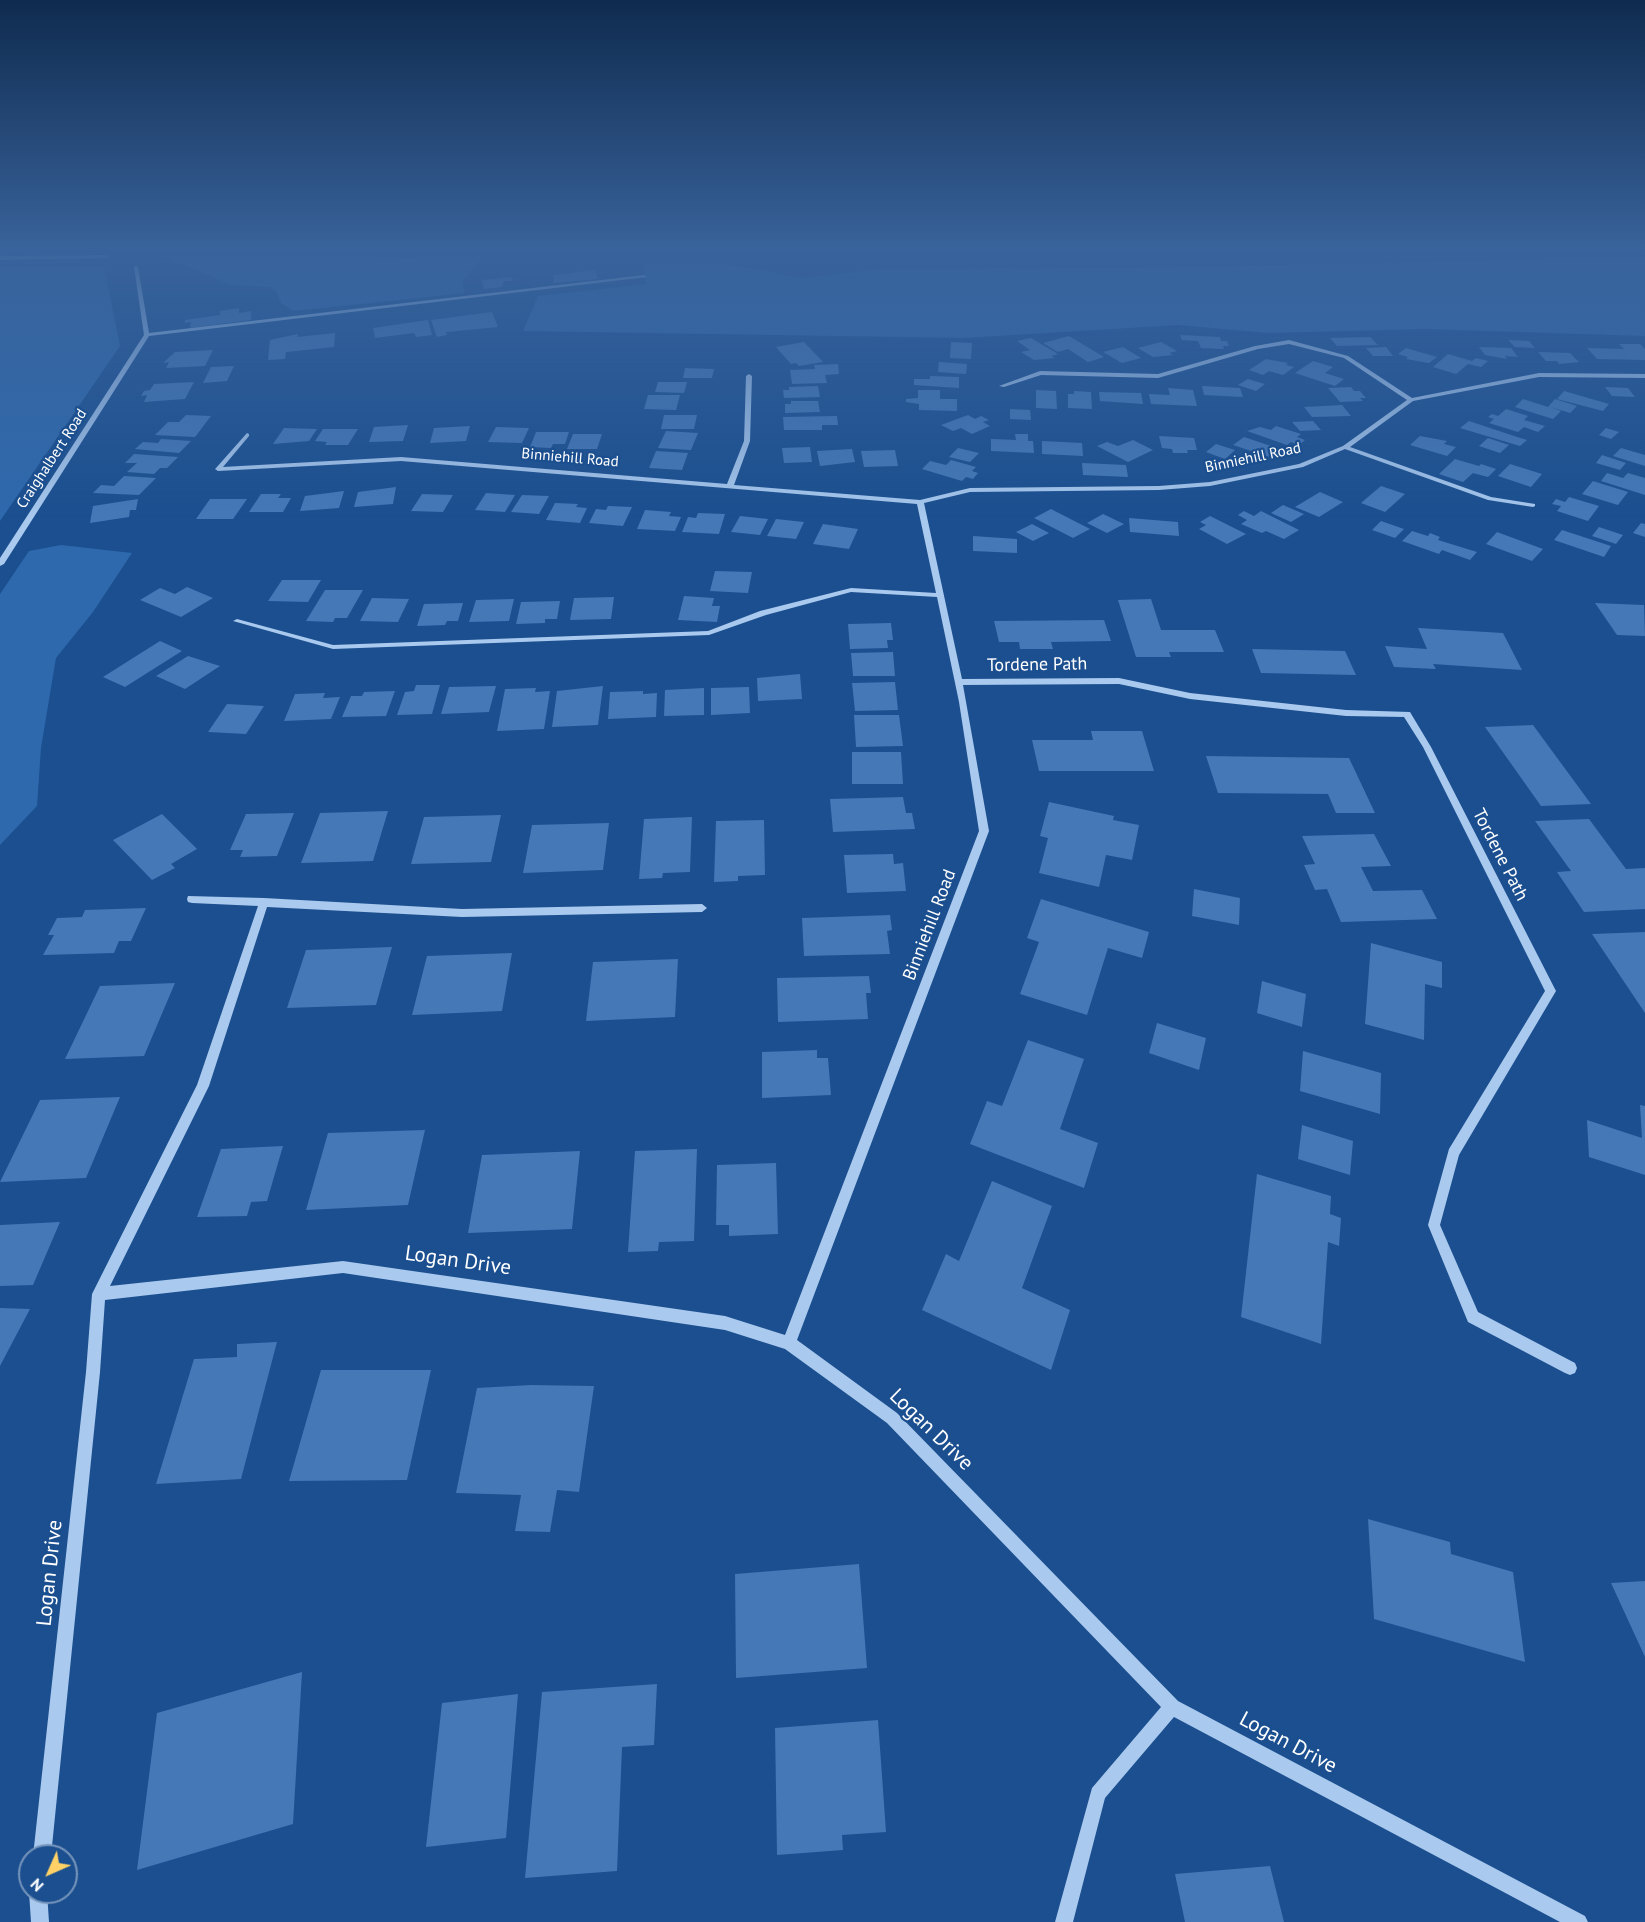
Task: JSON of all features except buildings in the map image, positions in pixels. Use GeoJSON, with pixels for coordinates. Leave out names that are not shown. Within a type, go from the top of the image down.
{"type":"FeatureCollection","features":[{"type":"Feature","properties":{"kind":"street","name":"Craighalbert Road"},"geometry":{"type":"LineString","coordinates":[[0,564],[144,340]]}},
{"type":"Feature","properties":{"kind":"street"},"geometry":{"type":"LineString","coordinates":[[1002,386],[1040,373],[1158,376],[1257,347],[1289,342],[1346,357],[1411,400]]}},
{"type":"Feature","properties":{"kind":"street","name":"Binniehill Road"},"geometry":{"type":"LineString","coordinates":[[247,435],[218,469],[402,459],[920,502],[969,490],[1159,488],[1210,483],[1301,466],[1345,447],[1411,400],[1539,375],[1645,376]]}},
{"type":"Feature","properties":{"kind":"street"},"geometry":{"type":"LineString","coordinates":[[730,486],[747,441],[749,376]]}},
{"type":"Feature","properties":{"kind":"street"},"geometry":{"type":"LineString","coordinates":[[1345,447],[1490,499],[1533,505]]}},
{"type":"Feature","properties":{"kind":"street","name":"Binniehill Road"},"geometry":{"type":"LineString","coordinates":[[789,1343],[984,831],[959,682],[938,595],[920,502]]}},
{"type":"Feature","properties":{"kind":"street"},"geometry":{"type":"LineString","coordinates":[[237,621],[333,647],[709,633],[763,614],[851,590],[938,595]]}},
{"type":"Feature","properties":{"kind":"street","name":"Tordene Path"},"geometry":{"type":"LineString","coordinates":[[959,682],[1119,681],[1190,696],[1346,713],[1407,714],[1427,747],[1551,990],[1453,1153],[1434,1225],[1473,1317],[1570,1368]]}},
{"type":"Feature","properties":{"kind":"street"},"geometry":{"type":"LineString","coordinates":[[192,899],[462,913],[702,908]]}},
{"type":"Feature","properties":{"kind":"street","name":"Logan Drive"},"geometry":{"type":"LineString","coordinates":[[43,1844],[93,1372],[99,1294],[203,1086],[264,902]]}},
{"type":"Feature","properties":{"kind":"street","name":"Logan Drive"},"geometry":{"type":"LineString","coordinates":[[99,1294],[343,1267],[725,1323],[789,1343],[892,1418],[1172,1707],[1579,1922]]}},
{"type":"Feature","properties":{"kind":"street"},"geometry":{"type":"LineString","coordinates":[[1064,1922],[1098,1794],[1172,1707]]}},
{"type":"Feature","properties":{"kind":"street"},"geometry":{"type":"LineString","coordinates":[[39,1904],[40,1922]]}},
{"type":"Feature","properties":{"kind":"shaded area"},"geometry":{"type":"Polygon","coordinates":[[[0,340],[119,340],[120,346],[0,521],[0,340]]]}},
{"type":"Feature","properties":{"kind":"shaded area"},"geometry":{"type":"Polygon","coordinates":[[[61,545],[132,553],[93,612],[56,658],[41,748],[37,806],[0,845],[0,594],[29,551],[61,545]]]}}]}
